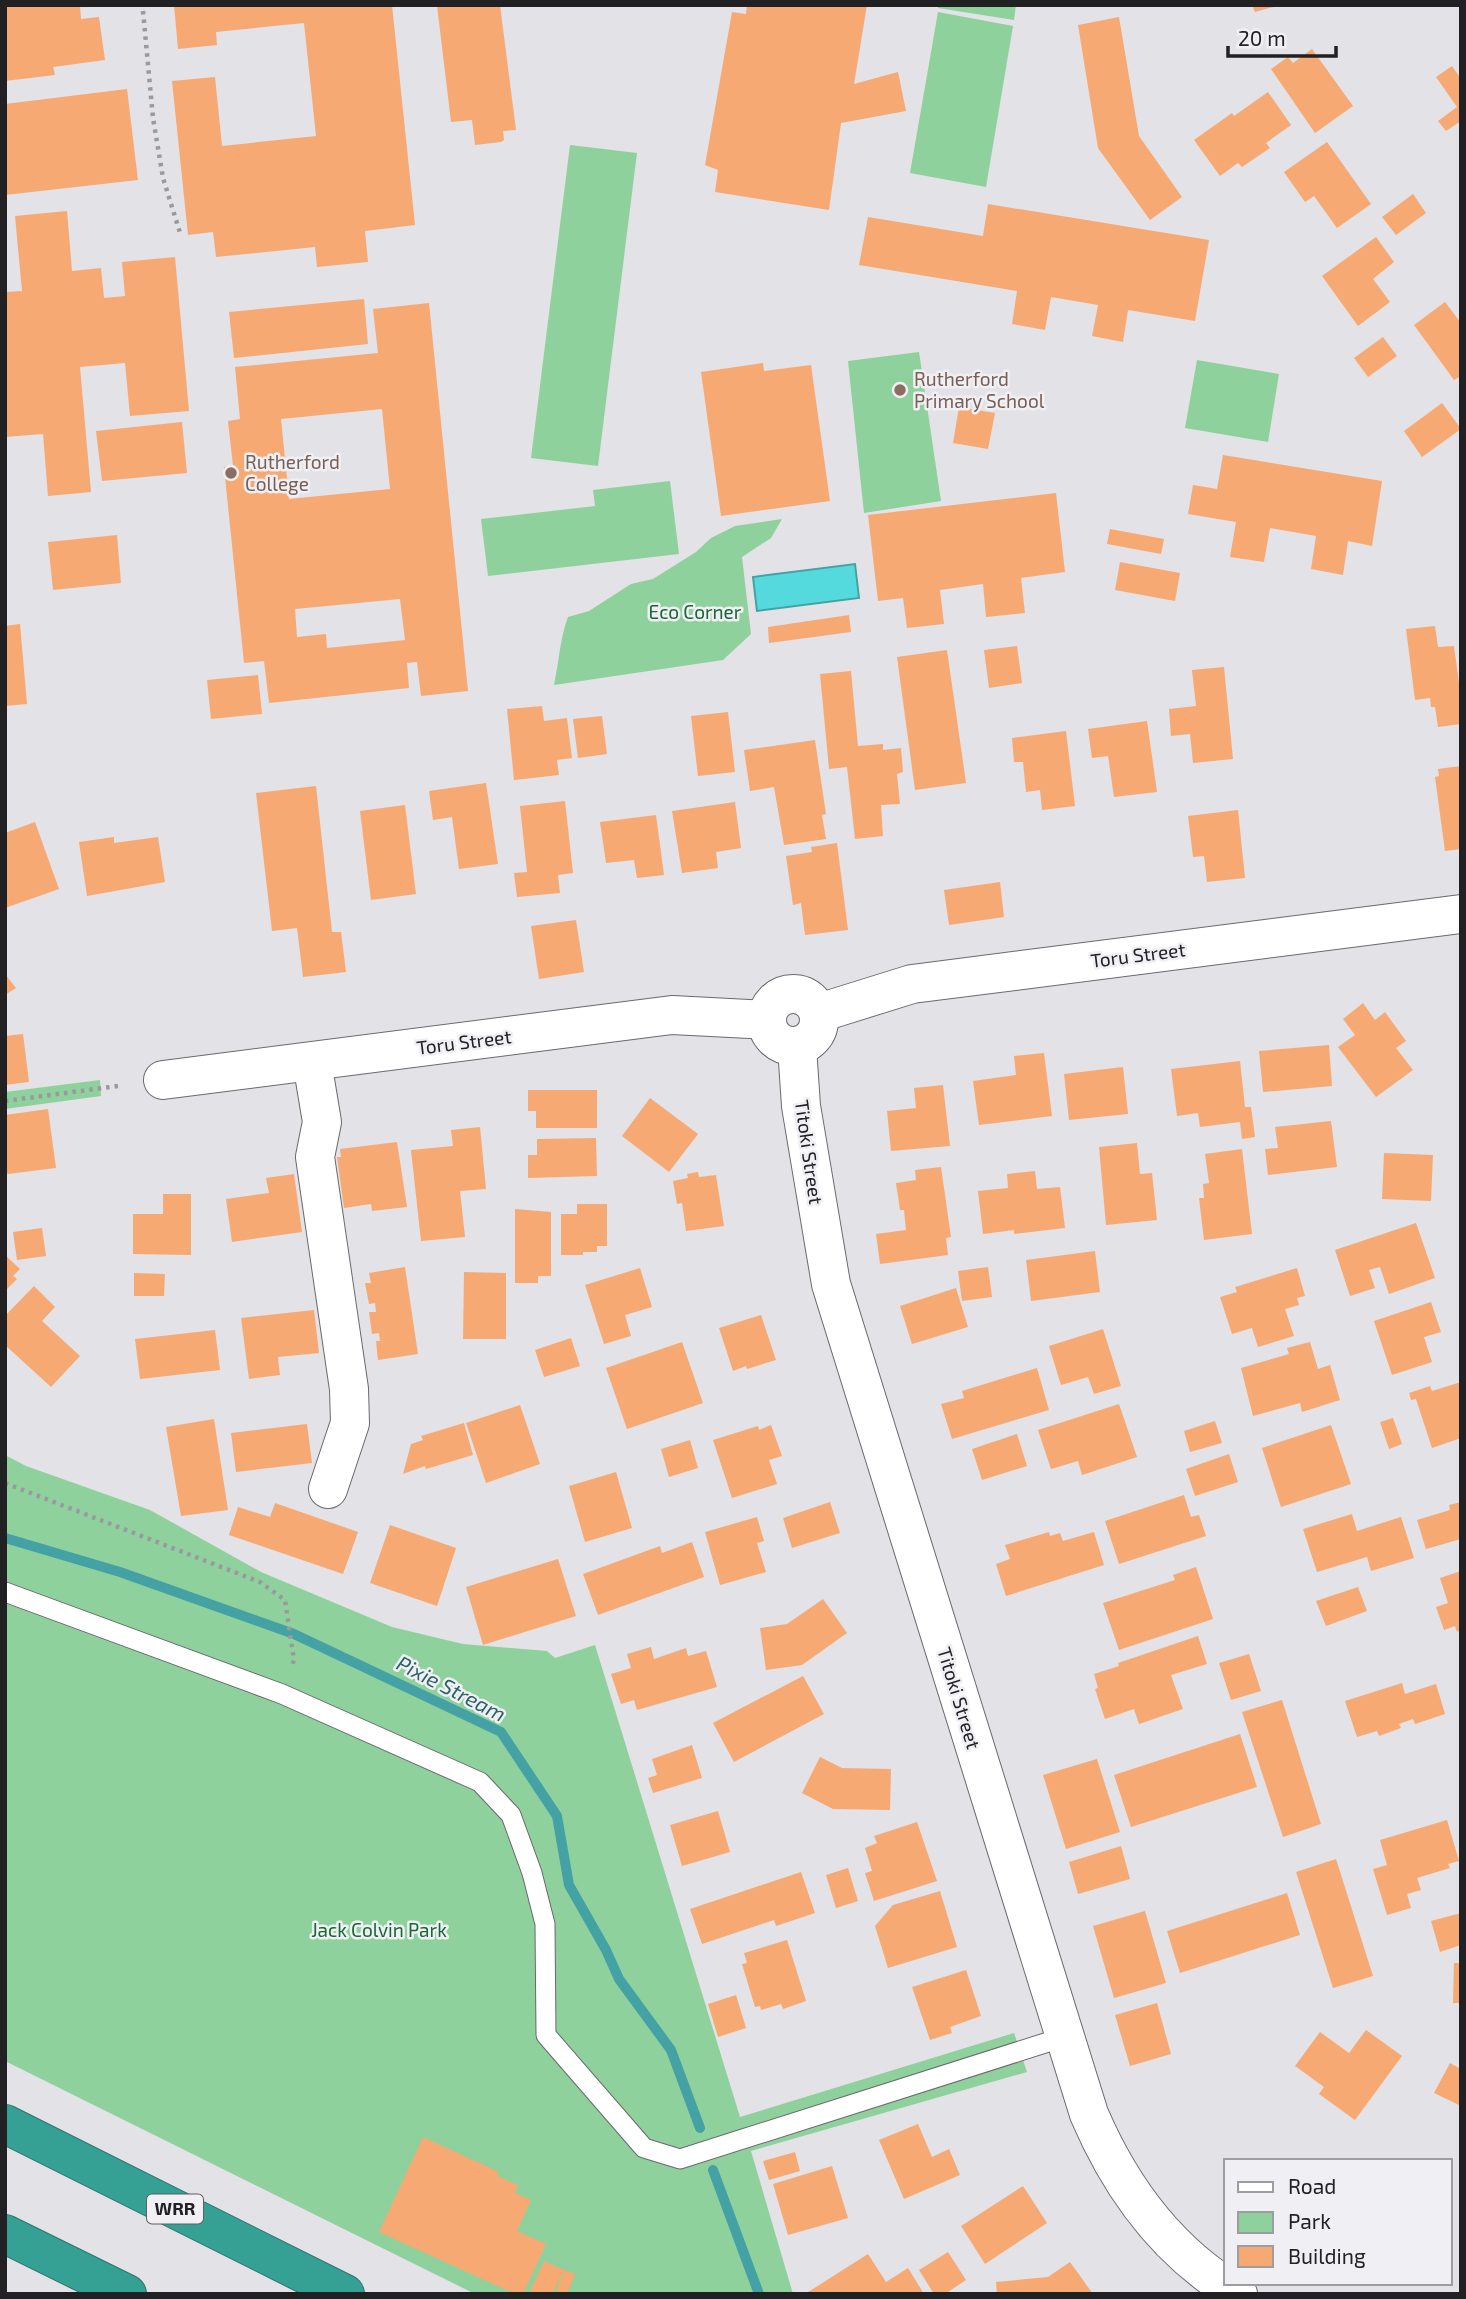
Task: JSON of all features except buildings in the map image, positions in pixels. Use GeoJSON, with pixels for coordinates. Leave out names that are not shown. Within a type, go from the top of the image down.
{"type":"FeatureCollection","features":[{"type":"Feature","properties":{"kind":"highway","name":"WRR"},"geometry":{"type":"LineString","coordinates":[[5,2124],[345,2294]]}},
{"type":"Feature","properties":{"kind":"highway"},"geometry":{"type":"LineString","coordinates":[[5,2234],[127,2294]]}},
{"type":"Feature","properties":{"kind":"street","name":"Toru Street"},"geometry":{"type":"LineString","coordinates":[[819,1013],[912,984],[1461,914]]}},
{"type":"Feature","properties":{"kind":"street"},"geometry":{"type":"LineString","coordinates":[[790,994],[805,997],[816,1006],[820,1021],[815,1035],[804,1045],[797,1046],[775,1040],[766,1020],[776,1000],[790,994]]}},
{"type":"Feature","properties":{"kind":"street","name":"Toru Street"},"geometry":{"type":"LineString","coordinates":[[163,1080],[672,1015],[766,1020]]}},
{"type":"Feature","properties":{"kind":"street","name":"Titoki Street"},"geometry":{"type":"LineString","coordinates":[[797,1046],[801,1105],[831,1284],[1089,2115],[1100,2140],[1133,2196],[1156,2227],[1188,2258],[1224,2284]]}},
{"type":"Feature","properties":{"kind":"street"},"geometry":{"type":"LineString","coordinates":[[312,1062],[323,1122],[315,1157],[349,1389],[349,1423],[328,1489]]}},
{"type":"Feature","properties":{"kind":"lane"},"geometry":{"type":"LineString","coordinates":[[5,1592],[282,1694],[481,1782],[511,1815],[536,1886],[545,1924],[546,2035],[644,2148],[680,2159],[1064,2037]]}},
{"type":"Feature","properties":{"kind":"path"},"geometry":{"type":"LineString","coordinates":[[143,11],[153,118],[163,178],[181,236]]}},
{"type":"Feature","properties":{"kind":"path"},"geometry":{"type":"LineString","coordinates":[[5,1101],[118,1086]]}},
{"type":"Feature","properties":{"kind":"path"},"geometry":{"type":"LineString","coordinates":[[5,1483],[260,1582],[285,1600],[295,1660]]}},
{"type":"Feature","properties":{"kind":"green space"},"geometry":{"type":"Polygon","coordinates":[[[938,5],[1016,5],[1014,20],[938,8],[938,5]]]}},
{"type":"Feature","properties":{"kind":"green space"},"geometry":{"type":"Polygon","coordinates":[[[938,12],[1013,26],[986,187],[910,173],[938,12]]]}},
{"type":"Feature","properties":{"kind":"green space"},"geometry":{"type":"Polygon","coordinates":[[[570,145],[637,153],[598,466],[531,458],[570,145]]]}},
{"type":"Feature","properties":{"kind":"green space"},"geometry":{"type":"Polygon","coordinates":[[[919,352],[941,501],[864,513],[848,361],[919,352]]]}},
{"type":"Feature","properties":{"kind":"green space"},"geometry":{"type":"Polygon","coordinates":[[[1197,360],[1279,374],[1268,442],[1185,428],[1197,360]]]}},
{"type":"Feature","properties":{"kind":"green space"},"geometry":{"type":"Polygon","coordinates":[[[670,481],[679,554],[488,576],[481,519],[595,506],[593,490],[670,481]]]}},
{"type":"Feature","properties":{"kind":"green space","name":"Eco Corner"},"geometry":{"type":"Polygon","coordinates":[[[782,519],[771,538],[742,557],[751,634],[723,660],[554,685],[568,617],[589,611],[631,584],[653,579],[696,552],[711,538],[735,526],[782,519]]]}},
{"type":"Feature","properties":{"kind":"green space"},"geometry":{"type":"Polygon","coordinates":[[[100,1080],[101,1096],[5,1109],[5,1092],[100,1080]]]}},
{"type":"Feature","properties":{"kind":"green space","name":"Jack Colvin Park"},"geometry":{"type":"Polygon","coordinates":[[[5,1455],[26,1466],[150,1510],[261,1572],[392,1627],[463,1644],[547,1651],[555,1658],[595,1645],[740,2117],[1014,2033],[1027,2072],[751,2151],[793,2294],[475,2294],[5,2061],[5,1455]]]}},
{"type":"Feature","properties":{"kind":"water"},"geometry":{"type":"Polygon","coordinates":[[[855,564],[859,598],[757,611],[753,577],[855,564]]]}},
{"type":"Feature","properties":{"kind":"waterway","name":"Pixie Stream"},"geometry":{"type":"LineString","coordinates":[[5,1538],[120,1572],[294,1634],[501,1732],[557,1816],[569,1885],[606,1950],[619,1979],[671,2050],[700,2128]]}},
{"type":"Feature","properties":{"kind":"waterway","name":"Pixie Stream"},"geometry":{"type":"LineString","coordinates":[[713,2170],[759,2294]]}},
{"type":"Feature","properties":{"kind":"place","name":"Rutherford Primary School"},"geometry":{"type":"Point","coordinates":[900,390]}},
{"type":"Feature","properties":{"kind":"place","name":"Rutherford College"},"geometry":{"type":"Point","coordinates":[231,473]}}]}
